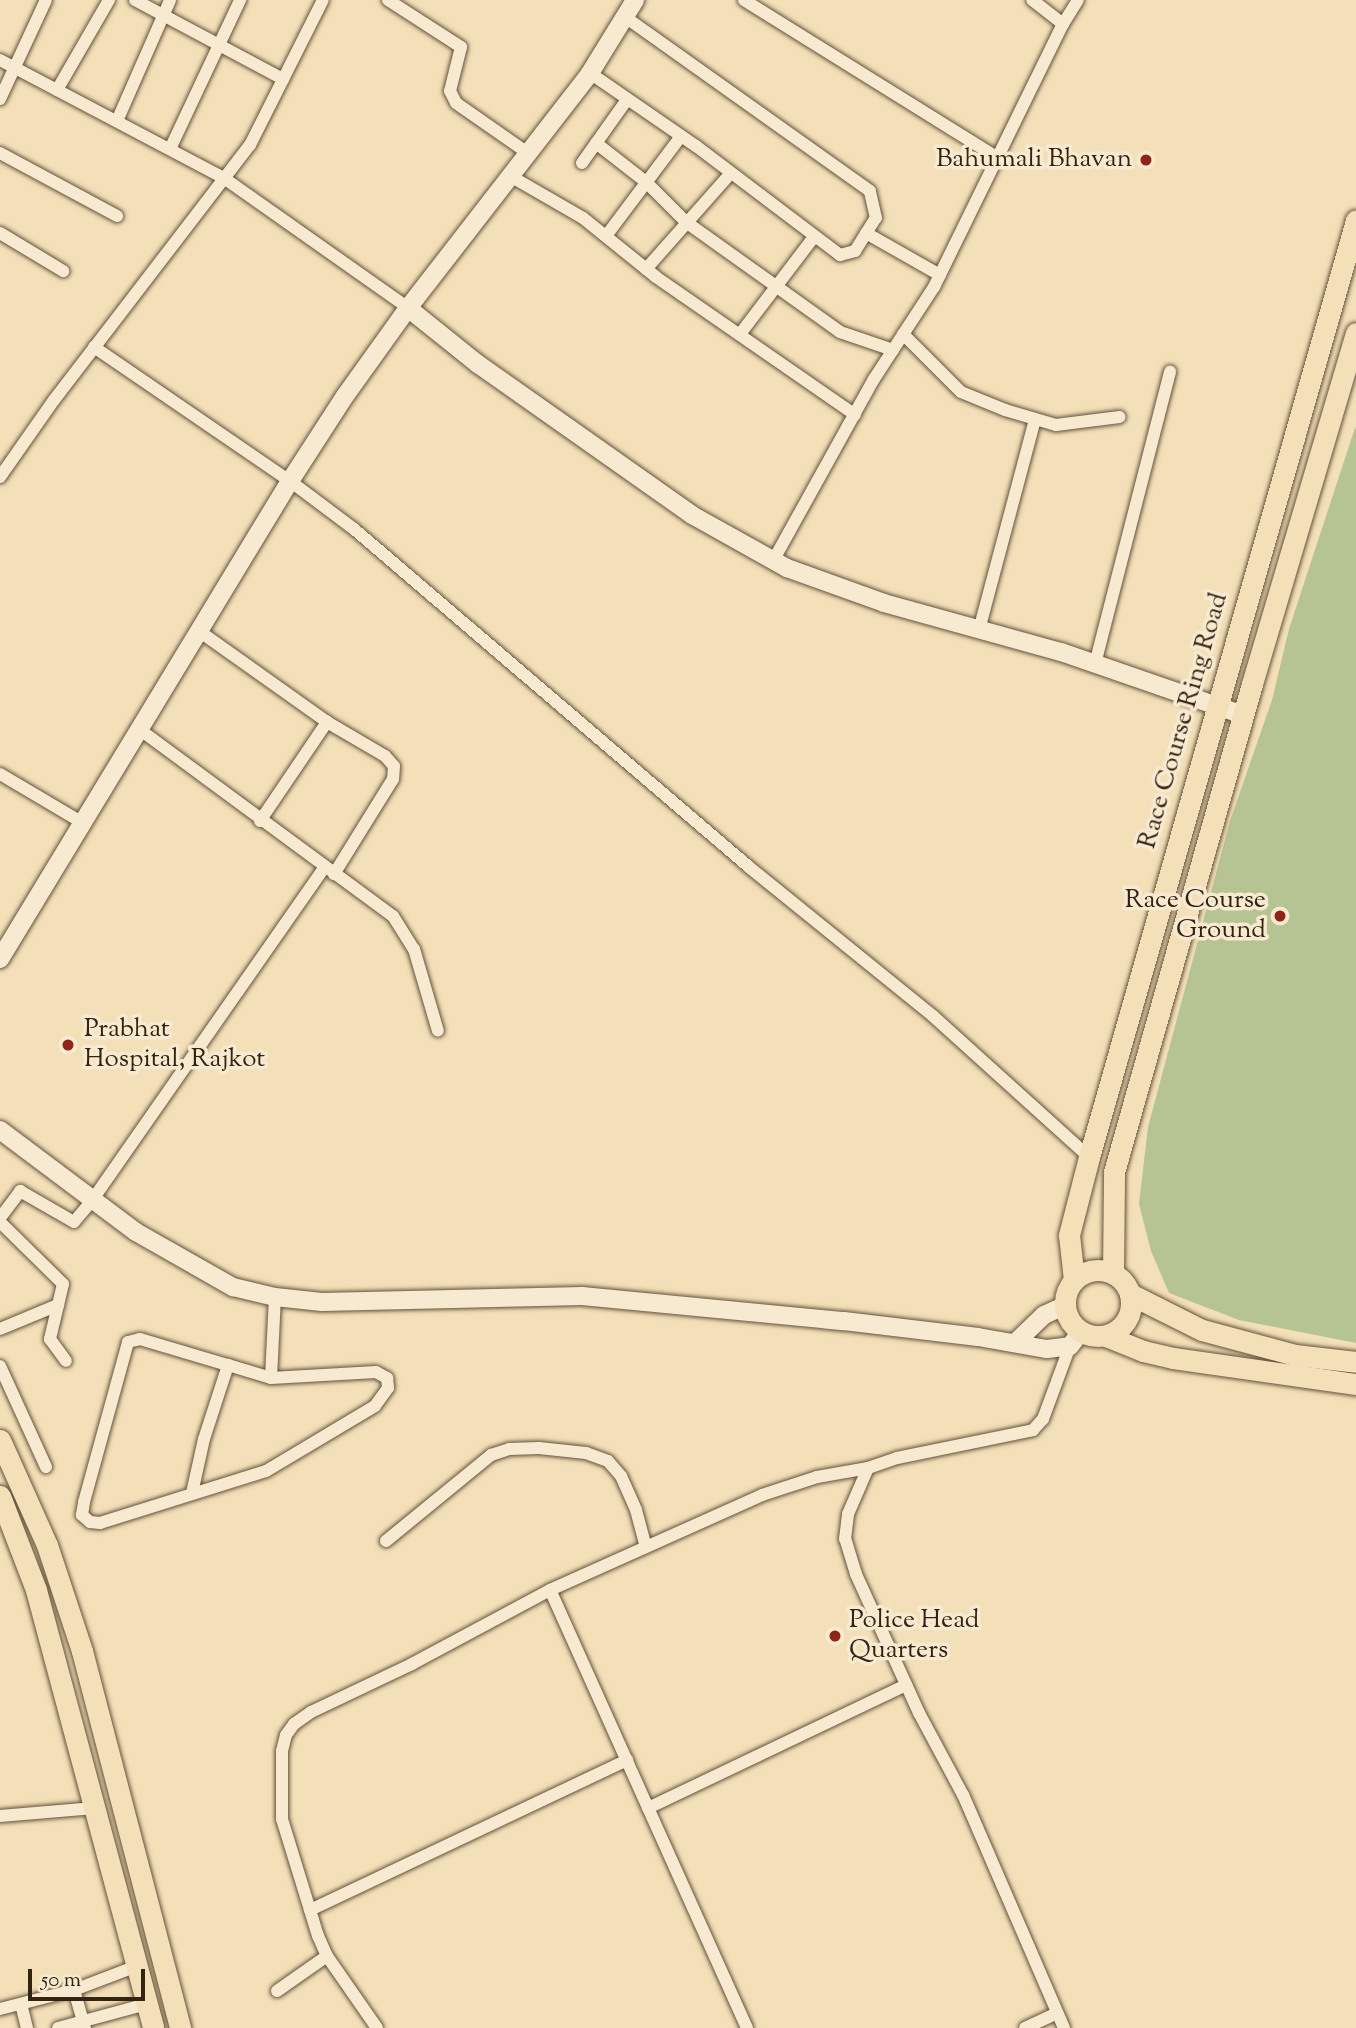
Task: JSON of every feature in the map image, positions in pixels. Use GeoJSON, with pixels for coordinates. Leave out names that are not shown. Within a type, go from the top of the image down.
{"type":"FeatureCollection","features":[{"type":"Feature","properties":{"kind":"main road","name":"Race Course Ring Road"},"geometry":{"type":"LineString","coordinates":[[1074,1280],[1069,1235],[1089,1157],[1356,220]]}},
{"type":"Feature","properties":{"kind":"main road"},"geometry":{"type":"LineString","coordinates":[[1113,1273],[1114,1172],[1243,715],[1356,333]]}},
{"type":"Feature","properties":{"kind":"main road"},"geometry":{"type":"LineString","coordinates":[[1092,1270],[1113,1273],[1130,1294],[1131,1305],[1124,1325],[1106,1336],[1075,1339],[1064,1306],[1068,1288],[1074,1280],[1092,1270]]}},
{"type":"Feature","properties":{"kind":"main road"},"geometry":{"type":"LineString","coordinates":[[1130,1294],[1202,1330],[1295,1355],[1356,1362]]}},
{"type":"Feature","properties":{"kind":"main road"},"geometry":{"type":"LineString","coordinates":[[1106,1336],[1143,1351],[1172,1358],[1356,1384]]}},
{"type":"Feature","properties":{"kind":"main road"},"geometry":{"type":"LineString","coordinates":[[0,1440],[47,1545],[82,1651],[180,2028]]}},
{"type":"Feature","properties":{"kind":"main road"},"geometry":{"type":"LineString","coordinates":[[0,1496],[36,1590],[153,2028]]}},
{"type":"Feature","properties":{"kind":"street"},"geometry":{"type":"LineString","coordinates":[[0,99],[46,0]]}},
{"type":"Feature","properties":{"kind":"street"},"geometry":{"type":"LineString","coordinates":[[57,90],[109,0]]}},
{"type":"Feature","properties":{"kind":"street"},"geometry":{"type":"LineString","coordinates":[[135,0],[283,79]]}},
{"type":"Feature","properties":{"kind":"street"},"geometry":{"type":"LineString","coordinates":[[117,121],[170,0]]}},
{"type":"Feature","properties":{"kind":"street"},"geometry":{"type":"LineString","coordinates":[[170,149],[240,0]]}},
{"type":"Feature","properties":{"kind":"street"},"geometry":{"type":"LineString","coordinates":[[0,478],[94,347],[250,145],[323,0]]}},
{"type":"Feature","properties":{"kind":"street"},"geometry":{"type":"LineString","coordinates":[[388,0],[461,47],[450,91],[456,103],[529,154]]}},
{"type":"Feature","properties":{"kind":"street"},"geometry":{"type":"LineString","coordinates":[[0,959],[290,481],[408,308],[590,73],[635,0]]}},
{"type":"Feature","properties":{"kind":"street"},"geometry":{"type":"LineString","coordinates":[[744,0],[998,158]]}},
{"type":"Feature","properties":{"kind":"street"},"geometry":{"type":"LineString","coordinates":[[1032,0],[1063,24]]}},
{"type":"Feature","properties":{"kind":"street"},"geometry":{"type":"LineString","coordinates":[[773,561],[855,415],[940,275],[1063,24],[1078,0]]}},
{"type":"Feature","properties":{"kind":"street"},"geometry":{"type":"LineString","coordinates":[[590,73],[626,101],[681,136],[840,256],[855,251],[876,218],[870,191],[625,17]]}},
{"type":"Feature","properties":{"kind":"street"},"geometry":{"type":"LineString","coordinates":[[0,60],[224,178],[408,308],[509,387],[692,515],[773,561],[884,603],[1095,664],[1243,715]]}},
{"type":"Feature","properties":{"kind":"street"},"geometry":{"type":"LineString","coordinates":[[582,163],[626,101]]}},
{"type":"Feature","properties":{"kind":"street"},"geometry":{"type":"LineString","coordinates":[[606,236],[681,136]]}},
{"type":"Feature","properties":{"kind":"street"},"geometry":{"type":"LineString","coordinates":[[596,143],[646,182],[686,222],[778,285],[840,332],[893,350]]}},
{"type":"Feature","properties":{"kind":"street"},"geometry":{"type":"LineString","coordinates":[[0,153],[117,216]]}},
{"type":"Feature","properties":{"kind":"street"},"geometry":{"type":"LineString","coordinates":[[646,269],[731,173]]}},
{"type":"Feature","properties":{"kind":"street"},"geometry":{"type":"LineString","coordinates":[[512,177],[583,218],[646,269],[855,415]]}},
{"type":"Feature","properties":{"kind":"street"},"geometry":{"type":"LineString","coordinates":[[0,233],[63,271]]}},
{"type":"Feature","properties":{"kind":"street"},"geometry":{"type":"LineString","coordinates":[[866,233],[940,275]]}},
{"type":"Feature","properties":{"kind":"street"},"geometry":{"type":"LineString","coordinates":[[740,334],[814,237]]}},
{"type":"Feature","properties":{"kind":"street"},"geometry":{"type":"LineString","coordinates":[[904,334],[932,366],[961,392],[1056,425],[1119,417]]}},
{"type":"Feature","properties":{"kind":"street"},"geometry":{"type":"LineString","coordinates":[[94,347],[290,481],[445,605],[739,859],[933,1016],[1089,1157]]}},
{"type":"Feature","properties":{"kind":"street"},"geometry":{"type":"LineString","coordinates":[[1095,664],[1170,371]]}},
{"type":"Feature","properties":{"kind":"street"},"geometry":{"type":"LineString","coordinates":[[979,630],[1035,419]]}},
{"type":"Feature","properties":{"kind":"street"},"geometry":{"type":"LineString","coordinates":[[66,1361],[50,1339],[63,1284],[0,1220],[20,1191],[74,1222],[91,1202],[393,779],[394,766],[385,756],[327,722],[199,631]]}},
{"type":"Feature","properties":{"kind":"street"},"geometry":{"type":"LineString","coordinates":[[260,821],[327,722]]}},
{"type":"Feature","properties":{"kind":"street"},"geometry":{"type":"LineString","coordinates":[[139,729],[260,821],[393,916],[405,930],[438,1031]]}},
{"type":"Feature","properties":{"kind":"street"},"geometry":{"type":"LineString","coordinates":[[0,774],[83,824]]}},
{"type":"Feature","properties":{"kind":"street"},"geometry":{"type":"LineString","coordinates":[[0,1130],[135,1233],[221,1281],[275,1297],[359,1302],[582,1296],[845,1321],[1046,1349],[1075,1339]]}},
{"type":"Feature","properties":{"kind":"street"},"geometry":{"type":"LineString","coordinates":[[271,1378],[275,1297]]}},
{"type":"Feature","properties":{"kind":"street"},"geometry":{"type":"LineString","coordinates":[[0,1329],[58,1305]]}},
{"type":"Feature","properties":{"kind":"street"},"geometry":{"type":"LineString","coordinates":[[1015,1343],[1044,1315],[1064,1306]]}},
{"type":"Feature","properties":{"kind":"street"},"geometry":{"type":"LineString","coordinates":[[139,1339],[228,1364],[271,1378],[376,1372],[387,1378],[388,1388],[375,1406],[266,1471],[232,1484],[192,1493],[100,1523],[90,1522],[82,1515],[128,1342],[139,1339]]}},
{"type":"Feature","properties":{"kind":"street"},"geometry":{"type":"LineString","coordinates":[[377,2028],[327,1956],[282,1819],[282,1751],[286,1735],[294,1724],[311,1712],[412,1664],[550,1590],[762,1494],[817,1477],[868,1468],[897,1458],[1033,1430],[1043,1419],[1075,1339]]}},
{"type":"Feature","properties":{"kind":"street"},"geometry":{"type":"LineString","coordinates":[[192,1493],[204,1439],[228,1364]]}},
{"type":"Feature","properties":{"kind":"street"},"geometry":{"type":"LineString","coordinates":[[0,1366],[46,1467]]}},
{"type":"Feature","properties":{"kind":"street"},"geometry":{"type":"LineString","coordinates":[[386,1541],[491,1455],[509,1449],[539,1448],[586,1453],[608,1461],[621,1476],[636,1510],[646,1547]]}},
{"type":"Feature","properties":{"kind":"street"},"geometry":{"type":"LineString","coordinates":[[868,1468],[848,1514],[845,1539],[856,1574],[906,1685],[962,1795],[1064,2028]]}},
{"type":"Feature","properties":{"kind":"street"},"geometry":{"type":"LineString","coordinates":[[550,1590],[747,2028]]}},
{"type":"Feature","properties":{"kind":"street"},"geometry":{"type":"LineString","coordinates":[[648,1808],[906,1685]]}},
{"type":"Feature","properties":{"kind":"street"},"geometry":{"type":"LineString","coordinates":[[310,1910],[627,1760]]}},
{"type":"Feature","properties":{"kind":"street"},"geometry":{"type":"LineString","coordinates":[[0,1816],[95,1808]]}},
{"type":"Feature","properties":{"kind":"street"},"geometry":{"type":"LineString","coordinates":[[276,1991],[327,1956]]}},
{"type":"Feature","properties":{"kind":"street"},"geometry":{"type":"LineString","coordinates":[[0,2009],[74,1990],[137,1966]]}},
{"type":"Feature","properties":{"kind":"street"},"geometry":{"type":"LineString","coordinates":[[74,1990],[84,2024]]}},
{"type":"Feature","properties":{"kind":"street"},"geometry":{"type":"LineString","coordinates":[[21,2004],[26,2028]]}},
{"type":"Feature","properties":{"kind":"street"},"geometry":{"type":"LineString","coordinates":[[58,2028],[84,2024],[147,2004]]}},
{"type":"Feature","properties":{"kind":"street"},"geometry":{"type":"LineString","coordinates":[[1025,2028],[1057,2013]]}},
{"type":"Feature","properties":{"kind":"green space","name":"Race Course Ground"},"geometry":{"type":"Polygon","coordinates":[[[1355,428],[1356,1343],[1239,1320],[1169,1293],[1151,1251],[1139,1204],[1148,1127],[1230,821],[1272,700],[1289,629],[1355,428]]]}},
{"type":"Feature","properties":{"kind":"place","name":"Bahumali Bhavan"},"geometry":{"type":"Point","coordinates":[1146,160]}},
{"type":"Feature","properties":{"kind":"place","name":"Race Course Ground"},"geometry":{"type":"Point","coordinates":[1280,916]}},
{"type":"Feature","properties":{"kind":"place","name":"Prabhat Hospital, Rajkot"},"geometry":{"type":"Point","coordinates":[68,1045]}},
{"type":"Feature","properties":{"kind":"place","name":"Police Head Quarters"},"geometry":{"type":"Point","coordinates":[835,1636]}}]}
